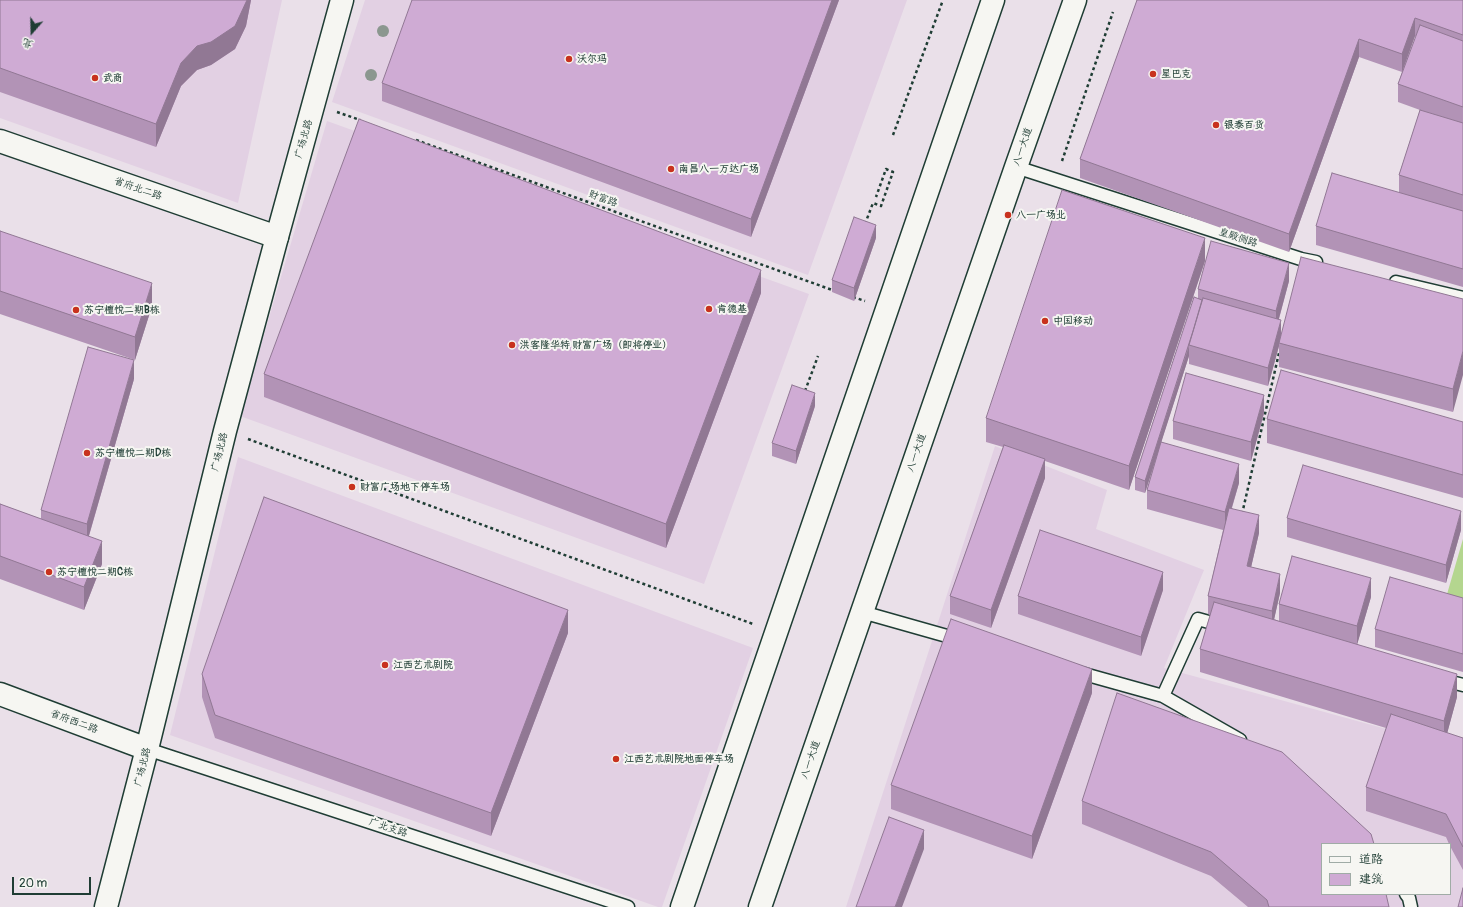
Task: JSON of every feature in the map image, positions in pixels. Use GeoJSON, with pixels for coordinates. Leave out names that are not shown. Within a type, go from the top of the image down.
{"type":"FeatureCollection","features":[{"type":"Feature","properties":{"kind":"main road","name":"广场北路"},"geometry":{"type":"LineString","coordinates":[[106,907],[147,748],[225,431],[342,0]]}},
{"type":"Feature","properties":{"kind":"main road","name":"八一大道"},"geometry":{"type":"LineString","coordinates":[[760,907],[1075,0]]}},
{"type":"Feature","properties":{"kind":"main road"},"geometry":{"type":"LineString","coordinates":[[682,907],[990,3]]}},
{"type":"Feature","properties":{"kind":"main road","name":"省府北二路"},"geometry":{"type":"LineString","coordinates":[[0,141],[277,237]]}},
{"type":"Feature","properties":{"kind":"main road","name":"省府西二路"},"geometry":{"type":"LineString","coordinates":[[0,694],[147,748]]}},
{"type":"Feature","properties":{"kind":"lane","name":"皇殿侧路"},"geometry":{"type":"LineString","coordinates":[[1016,168],[1301,259],[1324,264]]}},
{"type":"Feature","properties":{"kind":"lane"},"geometry":{"type":"LineString","coordinates":[[1386,280],[1463,298]]}},
{"type":"Feature","properties":{"kind":"lane"},"geometry":{"type":"LineString","coordinates":[[862,612],[975,644]]}},
{"type":"Feature","properties":{"kind":"lane"},"geometry":{"type":"LineString","coordinates":[[1163,696],[1198,619],[1236,629]]}},
{"type":"Feature","properties":{"kind":"lane"},"geometry":{"type":"LineString","coordinates":[[1066,669],[1163,696],[1251,747]]}},
{"type":"Feature","properties":{"kind":"lane"},"geometry":{"type":"LineString","coordinates":[[1433,678],[1463,685]]}},
{"type":"Feature","properties":{"kind":"lane","name":"广北支路"},"geometry":{"type":"LineString","coordinates":[[147,748],[628,907]]}},
{"type":"Feature","properties":{"kind":"lane"},"geometry":{"type":"LineString","coordinates":[[1407,895],[1411,907]]}},
{"type":"Feature","properties":{"kind":"path"},"geometry":{"type":"LineString","coordinates":[[893,135],[943,0]]}},
{"type":"Feature","properties":{"kind":"path"},"geometry":{"type":"LineString","coordinates":[[1062,162],[1113,12]]}},
{"type":"Feature","properties":{"kind":"path"},"geometry":{"type":"LineString","coordinates":[[314,104],[366,122]]}},
{"type":"Feature","properties":{"kind":"path","name":"财富路"},"geometry":{"type":"LineString","coordinates":[[411,138],[842,293]]}},
{"type":"Feature","properties":{"kind":"path"},"geometry":{"type":"LineString","coordinates":[[862,231],[873,202],[881,206],[893,172],[886,169],[876,197]]}},
{"type":"Feature","properties":{"kind":"path"},"geometry":{"type":"LineString","coordinates":[[849,296],[887,309]]}},
{"type":"Feature","properties":{"kind":"path"},"geometry":{"type":"LineString","coordinates":[[1242,515],[1280,352]]}},
{"type":"Feature","properties":{"kind":"path"},"geometry":{"type":"LineString","coordinates":[[804,393],[818,356]]}},
{"type":"Feature","properties":{"kind":"path"},"geometry":{"type":"LineString","coordinates":[[225,431],[776,633]]}},
{"type":"Feature","properties":{"kind":"shaded area"},"geometry":{"type":"Polygon","coordinates":[[[0,0],[282,0],[238,203],[0,118],[0,0]]]}},
{"type":"Feature","properties":{"kind":"shaded area","name":"南昌八一万达广场"},"geometry":{"type":"Polygon","coordinates":[[[365,0],[907,0],[808,275],[332,102],[365,0]]]}},
{"type":"Feature","properties":{"kind":"shaded area","name":"洪客隆华特 财富广场（即将停业）"},"geometry":{"type":"Polygon","coordinates":[[[327,121],[809,294],[704,584],[240,416],[327,121]]]}},
{"type":"Feature","properties":{"kind":"shaded area"},"geometry":{"type":"Polygon","coordinates":[[[995,446],[1107,490],[1096,529],[1204,570],[1164,668],[1463,750],[1463,907],[846,907],[995,446]]]}},
{"type":"Feature","properties":{"kind":"shaded area"},"geometry":{"type":"Polygon","coordinates":[[[238,457],[753,648],[662,907],[658,907],[170,735],[238,457]]]}},
{"type":"Feature","properties":{"kind":"green space"},"geometry":{"type":"Polygon","coordinates":[[[1463,539],[1463,614],[1443,608],[1463,539]]]}},
{"type":"Feature","properties":{"kind":"building","name":"武商"},"geometry":{"type":"Polygon","coordinates":[[[0,0],[247,0],[235,26],[211,42],[197,46],[181,63],[156,124],[0,68],[0,0]]]}},
{"type":"Feature","properties":{"kind":"building","name":"南昌八一万达广场"},"geometry":{"type":"Polygon","coordinates":[[[412,0],[832,0],[751,219],[382,83],[412,0]]]}},
{"type":"Feature","properties":{"kind":"building","name":"银泰百货"},"geometry":{"type":"Polygon","coordinates":[[[1137,0],[1463,0],[1463,35],[1415,18],[1402,54],[1359,39],[1289,234],[1080,159],[1137,0]]]}},
{"type":"Feature","properties":{"kind":"building"},"geometry":{"type":"Polygon","coordinates":[[[1420,25],[1463,41],[1463,107],[1398,84],[1420,25]]]}},
{"type":"Feature","properties":{"kind":"building"},"geometry":{"type":"Polygon","coordinates":[[[1420,110],[1463,123],[1463,195],[1399,175],[1420,110]]]}},
{"type":"Feature","properties":{"kind":"building","name":"洪客隆华特 财富广场（即将停业）"},"geometry":{"type":"Polygon","coordinates":[[[359,119],[761,270],[666,524],[264,374],[359,119]]]}},
{"type":"Feature","properties":{"kind":"building"},"geometry":{"type":"Polygon","coordinates":[[[1332,173],[1463,211],[1463,269],[1316,226],[1332,173]]]}},
{"type":"Feature","properties":{"kind":"building"},"geometry":{"type":"Polygon","coordinates":[[[1062,190],[1205,238],[1129,466],[986,418],[1062,190]]]}},
{"type":"Feature","properties":{"kind":"building"},"geometry":{"type":"Polygon","coordinates":[[[854,217],[876,225],[854,288],[832,280],[854,217]]]}},
{"type":"Feature","properties":{"kind":"building","name":"苏宁檀悦二期B栋"},"geometry":{"type":"Polygon","coordinates":[[[0,231],[152,283],[135,337],[0,291],[0,231]]]}},
{"type":"Feature","properties":{"kind":"building"},"geometry":{"type":"Polygon","coordinates":[[[1211,241],[1289,263],[1276,311],[1198,289],[1211,241]]]}},
{"type":"Feature","properties":{"kind":"building"},"geometry":{"type":"Polygon","coordinates":[[[1301,257],[1463,299],[1463,351],[1453,389],[1279,343],[1301,257]]]}},
{"type":"Feature","properties":{"kind":"building"},"geometry":{"type":"Polygon","coordinates":[[[1194,297],[1202,300],[1145,481],[1135,477],[1194,297]]]}},
{"type":"Feature","properties":{"kind":"building"},"geometry":{"type":"Polygon","coordinates":[[[1203,298],[1281,320],[1268,368],[1189,345],[1203,298]]]}},
{"type":"Feature","properties":{"kind":"building","name":"苏宁檀悦二期D栋"},"geometry":{"type":"Polygon","coordinates":[[[88,347],[134,360],[87,524],[41,510],[88,347]]]}},
{"type":"Feature","properties":{"kind":"building"},"geometry":{"type":"Polygon","coordinates":[[[1281,370],[1463,422],[1463,475],[1267,419],[1281,370]]]}},
{"type":"Feature","properties":{"kind":"building"},"geometry":{"type":"Polygon","coordinates":[[[1186,373],[1264,395],[1251,442],[1173,421],[1186,373]]]}},
{"type":"Feature","properties":{"kind":"building"},"geometry":{"type":"Polygon","coordinates":[[[792,385],[815,393],[796,451],[772,443],[792,385]]]}},
{"type":"Feature","properties":{"kind":"building"},"geometry":{"type":"Polygon","coordinates":[[[1161,442],[1239,464],[1225,512],[1147,490],[1161,442]]]}},
{"type":"Feature","properties":{"kind":"building"},"geometry":{"type":"Polygon","coordinates":[[[1004,445],[1045,459],[991,610],[950,596],[1004,445]]]}},
{"type":"Feature","properties":{"kind":"building"},"geometry":{"type":"Polygon","coordinates":[[[1303,465],[1461,511],[1446,565],[1287,518],[1303,465]]]}},
{"type":"Feature","properties":{"kind":"building","name":"江西艺术剧院"},"geometry":{"type":"Polygon","coordinates":[[[264,497],[568,610],[491,813],[215,715],[202,674],[264,497]]]}},
{"type":"Feature","properties":{"kind":"building"},"geometry":{"type":"Polygon","coordinates":[[[0,504],[102,541],[84,587],[0,556],[0,504]]]}},
{"type":"Feature","properties":{"kind":"building"},"geometry":{"type":"Polygon","coordinates":[[[1229,508],[1259,515],[1247,566],[1280,574],[1272,611],[1208,596],[1229,508]]]}},
{"type":"Feature","properties":{"kind":"building"},"geometry":{"type":"Polygon","coordinates":[[[1040,530],[1163,572],[1141,637],[1018,596],[1040,530]]]}},
{"type":"Feature","properties":{"kind":"building"},"geometry":{"type":"Polygon","coordinates":[[[1292,556],[1371,578],[1357,626],[1279,604],[1292,556]]]}},
{"type":"Feature","properties":{"kind":"building"},"geometry":{"type":"Polygon","coordinates":[[[1390,577],[1463,598],[1463,654],[1375,629],[1390,577]]]}},
{"type":"Feature","properties":{"kind":"building"},"geometry":{"type":"Polygon","coordinates":[[[1214,602],[1457,674],[1444,721],[1200,649],[1214,602]]]}},
{"type":"Feature","properties":{"kind":"building"},"geometry":{"type":"Polygon","coordinates":[[[951,619],[1092,669],[1032,836],[891,785],[951,619]]]}},
{"type":"Feature","properties":{"kind":"building"},"geometry":{"type":"Polygon","coordinates":[[[1117,693],[1282,752],[1371,834],[1374,843],[1321,843],[1321,895],[1386,895],[1389,907],[1269,907],[1267,900],[1211,852],[1082,801],[1117,693]]]}},
{"type":"Feature","properties":{"kind":"building"},"geometry":{"type":"Polygon","coordinates":[[[1391,714],[1463,738],[1463,847],[1446,814],[1366,787],[1391,714]]]}},
{"type":"Feature","properties":{"kind":"building"},"geometry":{"type":"Polygon","coordinates":[[[889,817],[924,830],[895,907],[856,907],[889,817]]]}},
{"type":"Feature","properties":{"kind":"building"},"geometry":{"type":"Polygon","coordinates":[[[1463,888],[1463,907],[1458,907],[1463,888]]]}},
{"type":"Feature","properties":{"kind":"place","name":"沃尔玛"},"geometry":{"type":"Point","coordinates":[569,59]}},
{"type":"Feature","properties":{"kind":"place","name":"星巴克"},"geometry":{"type":"Point","coordinates":[1153,74]}},
{"type":"Feature","properties":{"kind":"place","name":"武商"},"geometry":{"type":"Point","coordinates":[95,78]}},
{"type":"Feature","properties":{"kind":"place","name":"银泰百货"},"geometry":{"type":"Point","coordinates":[1216,125]}},
{"type":"Feature","properties":{"kind":"place","name":"南昌八一万达广场"},"geometry":{"type":"Point","coordinates":[671,169]}},
{"type":"Feature","properties":{"kind":"place","name":"八一广场北"},"geometry":{"type":"Point","coordinates":[1008,215]}},
{"type":"Feature","properties":{"kind":"place","name":"肯德基"},"geometry":{"type":"Point","coordinates":[709,309]}},
{"type":"Feature","properties":{"kind":"place","name":"苏宁檀悦二期B栋"},"geometry":{"type":"Point","coordinates":[76,310]}},
{"type":"Feature","properties":{"kind":"place","name":"中国移动"},"geometry":{"type":"Point","coordinates":[1045,321]}},
{"type":"Feature","properties":{"kind":"place","name":"洪客隆华特 财富广场（即将停业）"},"geometry":{"type":"Point","coordinates":[512,345]}},
{"type":"Feature","properties":{"kind":"place","name":"苏宁檀悦二期D栋"},"geometry":{"type":"Point","coordinates":[87,453]}},
{"type":"Feature","properties":{"kind":"place","name":"财富广场地下停车场"},"geometry":{"type":"Point","coordinates":[352,487]}},
{"type":"Feature","properties":{"kind":"place","name":"苏宁檀悦二期C栋"},"geometry":{"type":"Point","coordinates":[49,572]}},
{"type":"Feature","properties":{"kind":"place","name":"江西艺术剧院"},"geometry":{"type":"Point","coordinates":[385,665]}},
{"type":"Feature","properties":{"kind":"place","name":"江西艺术剧院地面停车场"},"geometry":{"type":"Point","coordinates":[616,759]}}]}
